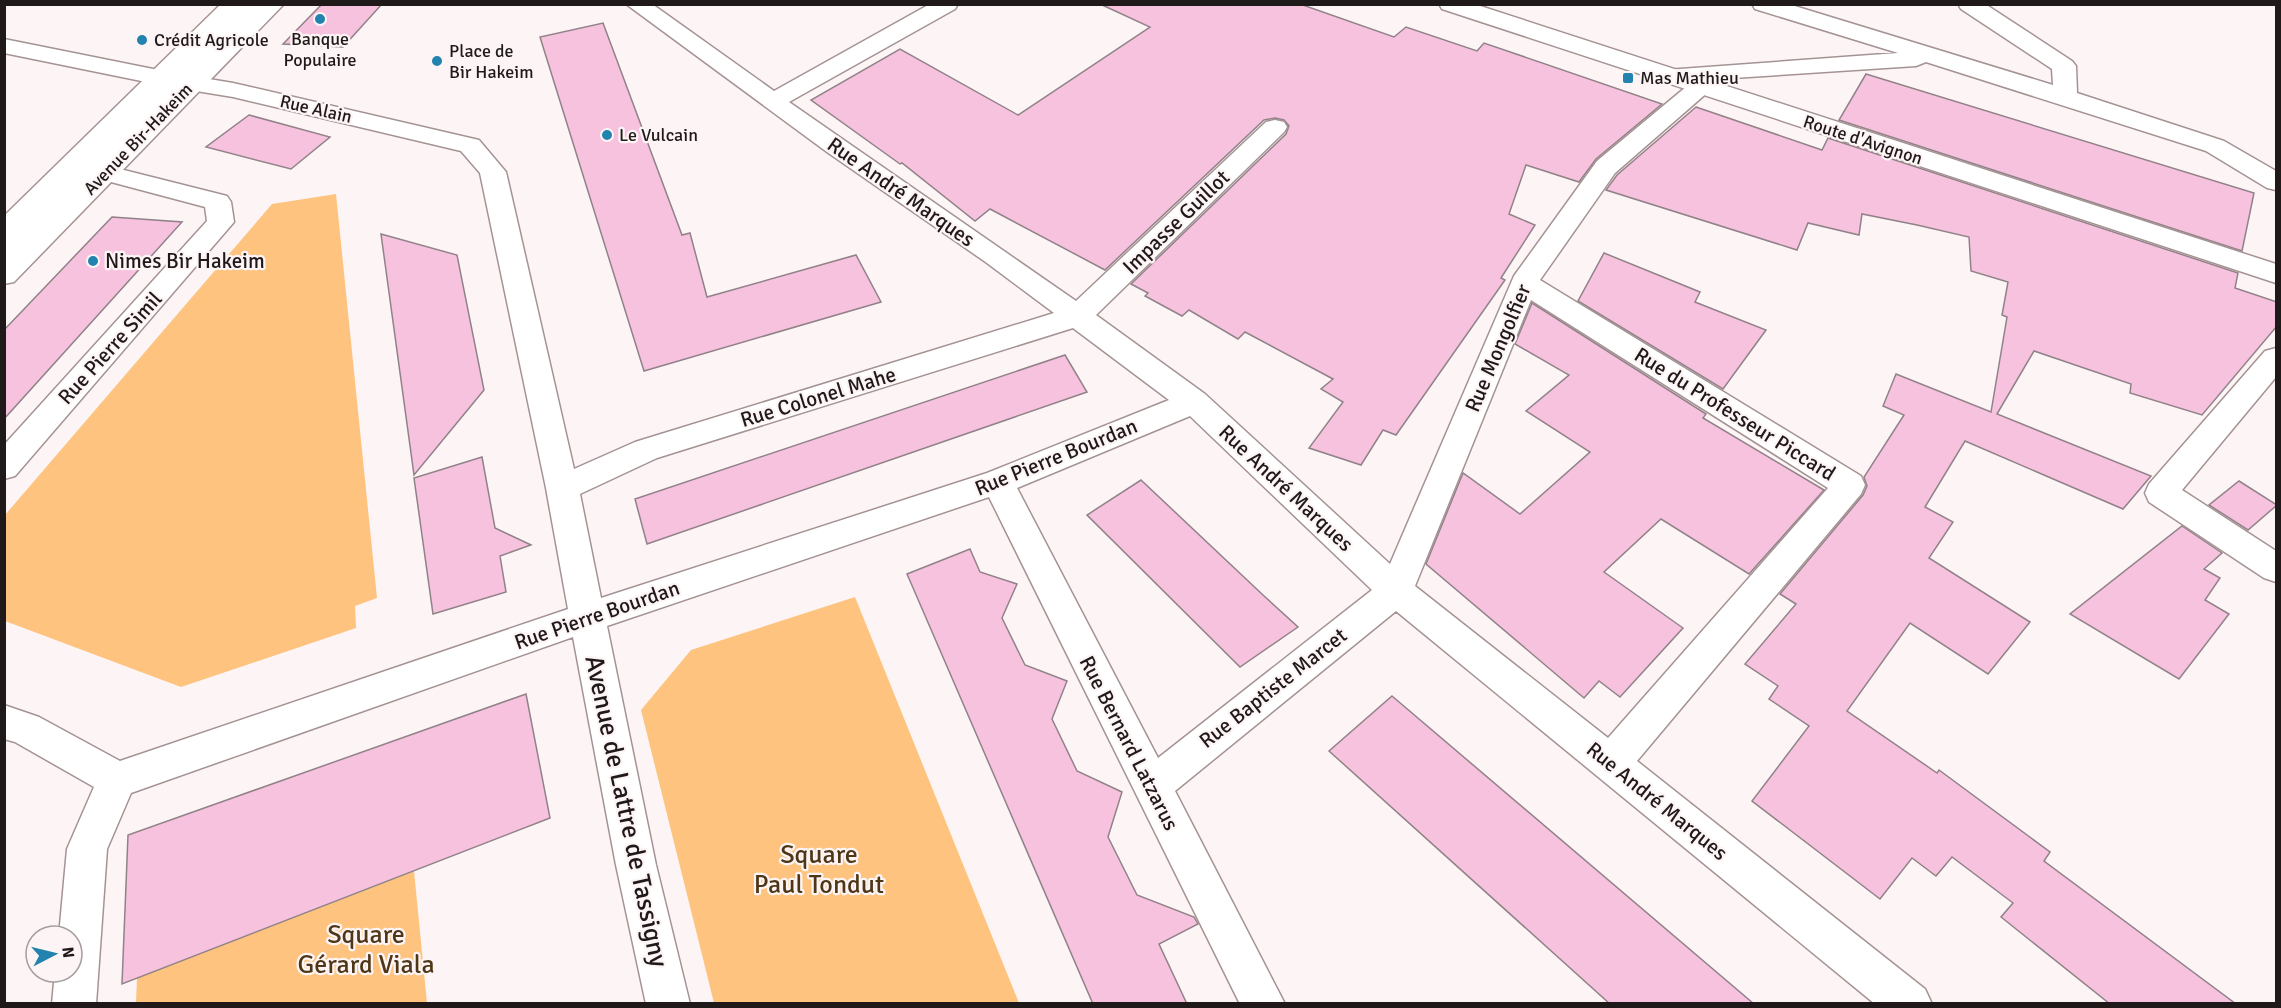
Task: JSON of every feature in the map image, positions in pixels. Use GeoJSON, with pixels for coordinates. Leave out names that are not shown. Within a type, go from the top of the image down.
{"type":"FeatureCollection","features":[{"type":"Feature","properties":{"kind":"street","name":"Avenue Bir-Hakeim"},"geometry":{"type":"LineString","coordinates":[[4,275],[106,173],[234,4]]}},
{"type":"Feature","properties":{"kind":"street"},"geometry":{"type":"LineString","coordinates":[[4,255],[177,80],[256,4]]}},
{"type":"Feature","properties":{"kind":"street","name":"Avenue Bir-Hakeim"},"geometry":{"type":"LineString","coordinates":[[4,232],[177,80],[273,4]]}},
{"type":"Feature","properties":{"kind":"street","name":"Rue André Marques"},"geometry":{"type":"LineString","coordinates":[[637,4],[836,147],[997,257],[1194,402],[1396,591],[1910,1004]]}},
{"type":"Feature","properties":{"kind":"street"},"geometry":{"type":"LineString","coordinates":[[773,101],[947,4]]}},
{"type":"Feature","properties":{"kind":"street","name":"Route d'Avignon"},"geometry":{"type":"LineString","coordinates":[[1450,4],[2277,274]]}},
{"type":"Feature","properties":{"kind":"street"},"geometry":{"type":"LineString","coordinates":[[1763,4],[2215,146],[2277,182]]}},
{"type":"Feature","properties":{"kind":"street"},"geometry":{"type":"LineString","coordinates":[[1969,4],[2064,66],[2065,98]]}},
{"type":"Feature","properties":{"kind":"street","name":"Rue Alain"},"geometry":{"type":"LineString","coordinates":[[4,46],[233,90],[470,145],[492,172],[562,488]]}},
{"type":"Feature","properties":{"kind":"street"},"geometry":{"type":"LineString","coordinates":[[1664,75],[1936,58]]}},
{"type":"Feature","properties":{"kind":"street","name":"Rue Mongolfier"},"geometry":{"type":"LineString","coordinates":[[1396,591],[1524,283],[1606,167],[1700,87]]}},
{"type":"Feature","properties":{"kind":"street","name":"Impasse Guillot"},"geometry":{"type":"LineString","coordinates":[[1078,316],[1275,127]]}},
{"type":"Feature","properties":{"kind":"street","name":"Rue Pierre Simil"},"geometry":{"type":"LineString","coordinates":[[4,467],[222,222],[218,202],[106,173]]}},
{"type":"Feature","properties":{"kind":"street","name":"Rue du Professeur Piccard"},"geometry":{"type":"LineString","coordinates":[[1524,283],[1849,485],[1610,764]]}},
{"type":"Feature","properties":{"kind":"street","name":"Rue Colonel Mahe"},"geometry":{"type":"LineString","coordinates":[[562,488],[646,450],[1078,316]]}},
{"type":"Feature","properties":{"kind":"street"},"geometry":{"type":"LineString","coordinates":[[2277,358],[2161,493],[2277,568]]}},
{"type":"Feature","properties":{"kind":"street","name":"Rue Pierre Bourdan"},"geometry":{"type":"LineString","coordinates":[[117,780],[587,619],[998,482],[1194,402]]}},
{"type":"Feature","properties":{"kind":"street","name":"Rue Bernard Latzarus"},"geometry":{"type":"LineString","coordinates":[[998,482],[1150,787],[1263,1004]]}},
{"type":"Feature","properties":{"kind":"street"},"geometry":{"type":"LineString","coordinates":[[562,488],[587,619]]}},
{"type":"Feature","properties":{"kind":"street","name":"Rue Baptiste Marcet"},"geometry":{"type":"LineString","coordinates":[[1150,787],[1396,591]]}},
{"type":"Feature","properties":{"kind":"street","name":"Avenue de Lattre de Tassigny"},"geometry":{"type":"LineString","coordinates":[[587,619],[633,854],[668,1004]]}},
{"type":"Feature","properties":{"kind":"street"},"geometry":{"type":"LineString","coordinates":[[4,722],[26,729],[117,780],[87,849],[74,1004]]}},
{"type":"Feature","properties":{"kind":"green space"},"geometry":{"type":"Polygon","coordinates":[[[336,194],[377,598],[355,606],[356,628],[181,687],[5,621],[5,515],[272,204],[336,194]]]}},
{"type":"Feature","properties":{"kind":"green space","name":"Square Paul Tondut"},"geometry":{"type":"Polygon","coordinates":[[[855,597],[1019,1003],[714,1003],[641,710],[691,650],[855,597]]]}},
{"type":"Feature","properties":{"kind":"green space","name":"Square Gérard Viala"},"geometry":{"type":"Polygon","coordinates":[[[414,871],[427,1003],[136,1003],[137,978],[414,871]]]}},
{"type":"Feature","properties":{"kind":"building"},"geometry":{"type":"Polygon","coordinates":[[[322,4],[382,4],[343,47],[283,44],[322,4]]]}},
{"type":"Feature","properties":{"kind":"building"},"geometry":{"type":"Polygon","coordinates":[[[1100,4],[1300,4],[1394,37],[1406,27],[1477,51],[1484,43],[1662,104],[1596,159],[1579,182],[1526,165],[1509,214],[1535,225],[1501,278],[1505,280],[1396,435],[1383,430],[1361,465],[1309,448],[1343,402],[1321,389],[1333,379],[1245,332],[1238,339],[1189,310],[1182,316],[1145,296],[1148,293],[1131,284],[1286,134],[1289,126],[1284,120],[1275,118],[1264,120],[1105,270],[990,209],[975,221],[902,163],[900,164],[811,100],[900,49],[1018,115],[1150,27],[1100,4]]]}},
{"type":"Feature","properties":{"kind":"building","name":"Le Vulcain"},"geometry":{"type":"Polygon","coordinates":[[[603,23],[682,235],[690,233],[707,297],[856,255],[881,302],[644,371],[540,37],[603,23]]]}},
{"type":"Feature","properties":{"kind":"building"},"geometry":{"type":"Polygon","coordinates":[[[1866,74],[2254,193],[2242,251],[1839,120],[1866,74]]]}},
{"type":"Feature","properties":{"kind":"building"},"geometry":{"type":"Polygon","coordinates":[[[1696,107],[1822,150],[1828,138],[2238,273],[2235,288],[2277,302],[2277,326],[2202,415],[2130,393],[2131,384],[2034,351],[1997,414],[2151,476],[2123,509],[1965,441],[1925,507],[1953,522],[1929,558],[2030,622],[1988,674],[1910,623],[1847,711],[1937,773],[1939,770],[2050,852],[2044,861],[2236,1004],[2110,1004],[2001,917],[2013,903],[1952,857],[1936,876],[1912,858],[1880,899],[1752,801],[1809,726],[1769,699],[1778,686],[1745,664],[1796,604],[1780,594],[1863,495],[1867,486],[1864,477],[1904,415],[1883,406],[1896,374],[1991,412],[2007,317],[2002,315],[2008,282],[1971,271],[1969,237],[1917,225],[1862,214],[1859,235],[1808,223],[1797,250],[1606,190],[1617,175],[1696,107]]]}},
{"type":"Feature","properties":{"kind":"building"},"geometry":{"type":"Polygon","coordinates":[[[249,115],[330,137],[291,169],[206,147],[249,115]]]}},
{"type":"Feature","properties":{"kind":"building"},"geometry":{"type":"Polygon","coordinates":[[[112,217],[182,222],[4,419],[4,330],[112,217]]]}},
{"type":"Feature","properties":{"kind":"building"},"geometry":{"type":"Polygon","coordinates":[[[381,234],[457,255],[484,390],[414,475],[381,234]]]}},
{"type":"Feature","properties":{"kind":"building"},"geometry":{"type":"Polygon","coordinates":[[[1604,253],[1700,292],[1695,302],[1766,330],[1723,389],[1578,301],[1604,253]]]}},
{"type":"Feature","properties":{"kind":"building"},"geometry":{"type":"Polygon","coordinates":[[[1532,303],[1706,414],[1703,418],[1824,490],[1749,574],[1661,519],[1604,572],[1683,628],[1620,697],[1599,681],[1584,698],[1426,564],[1463,473],[1520,514],[1590,452],[1526,411],[1569,375],[1515,344],[1532,303]]]}},
{"type":"Feature","properties":{"kind":"building"},"geometry":{"type":"Polygon","coordinates":[[[1065,355],[1087,392],[647,544],[635,499],[1065,355]]]}},
{"type":"Feature","properties":{"kind":"building"},"geometry":{"type":"Polygon","coordinates":[[[482,457],[495,528],[531,545],[500,556],[506,592],[433,614],[414,478],[482,457]]]}},
{"type":"Feature","properties":{"kind":"building"},"geometry":{"type":"Polygon","coordinates":[[[1141,480],[1298,627],[1240,667],[1087,515],[1141,480]]]}},
{"type":"Feature","properties":{"kind":"building"},"geometry":{"type":"Polygon","coordinates":[[[2239,481],[2277,505],[2248,530],[2209,505],[2239,481]]]}},
{"type":"Feature","properties":{"kind":"building"},"geometry":{"type":"Polygon","coordinates":[[[2182,526],[2222,553],[2204,569],[2220,578],[2205,600],[2229,614],[2179,679],[2070,614],[2182,526]]]}},
{"type":"Feature","properties":{"kind":"building"},"geometry":{"type":"Polygon","coordinates":[[[970,549],[980,572],[1017,584],[1002,618],[1025,665],[1067,681],[1052,719],[1077,771],[1122,792],[1108,837],[1137,895],[1194,917],[1198,924],[1159,944],[1187,1004],[1093,1004],[907,574],[970,549]]]}},
{"type":"Feature","properties":{"kind":"building"},"geometry":{"type":"Polygon","coordinates":[[[526,694],[550,818],[122,984],[128,835],[526,694]]]}},
{"type":"Feature","properties":{"kind":"building"},"geometry":{"type":"Polygon","coordinates":[[[1392,696],[1754,1004],[1610,1004],[1329,751],[1392,696]]]}},
{"type":"Feature","properties":{"kind":"place","name":"Banque Populaire"},"geometry":{"type":"Point","coordinates":[320,19]}},
{"type":"Feature","properties":{"kind":"place","name":"Crédit Agricole"},"geometry":{"type":"Point","coordinates":[142,40]}},
{"type":"Feature","properties":{"kind":"place","name":"Place de Bir Hakeim"},"geometry":{"type":"Point","coordinates":[437,61]}},
{"type":"Feature","properties":{"kind":"place","name":"Mas Mathieu"},"geometry":{"type":"Point","coordinates":[1628,78]}},
{"type":"Feature","properties":{"kind":"place","name":"Le Vulcain"},"geometry":{"type":"Point","coordinates":[607,135]}},
{"type":"Feature","properties":{"kind":"place","name":"Nimes Bir Hakeim"},"geometry":{"type":"Point","coordinates":[93,261]}}]}
